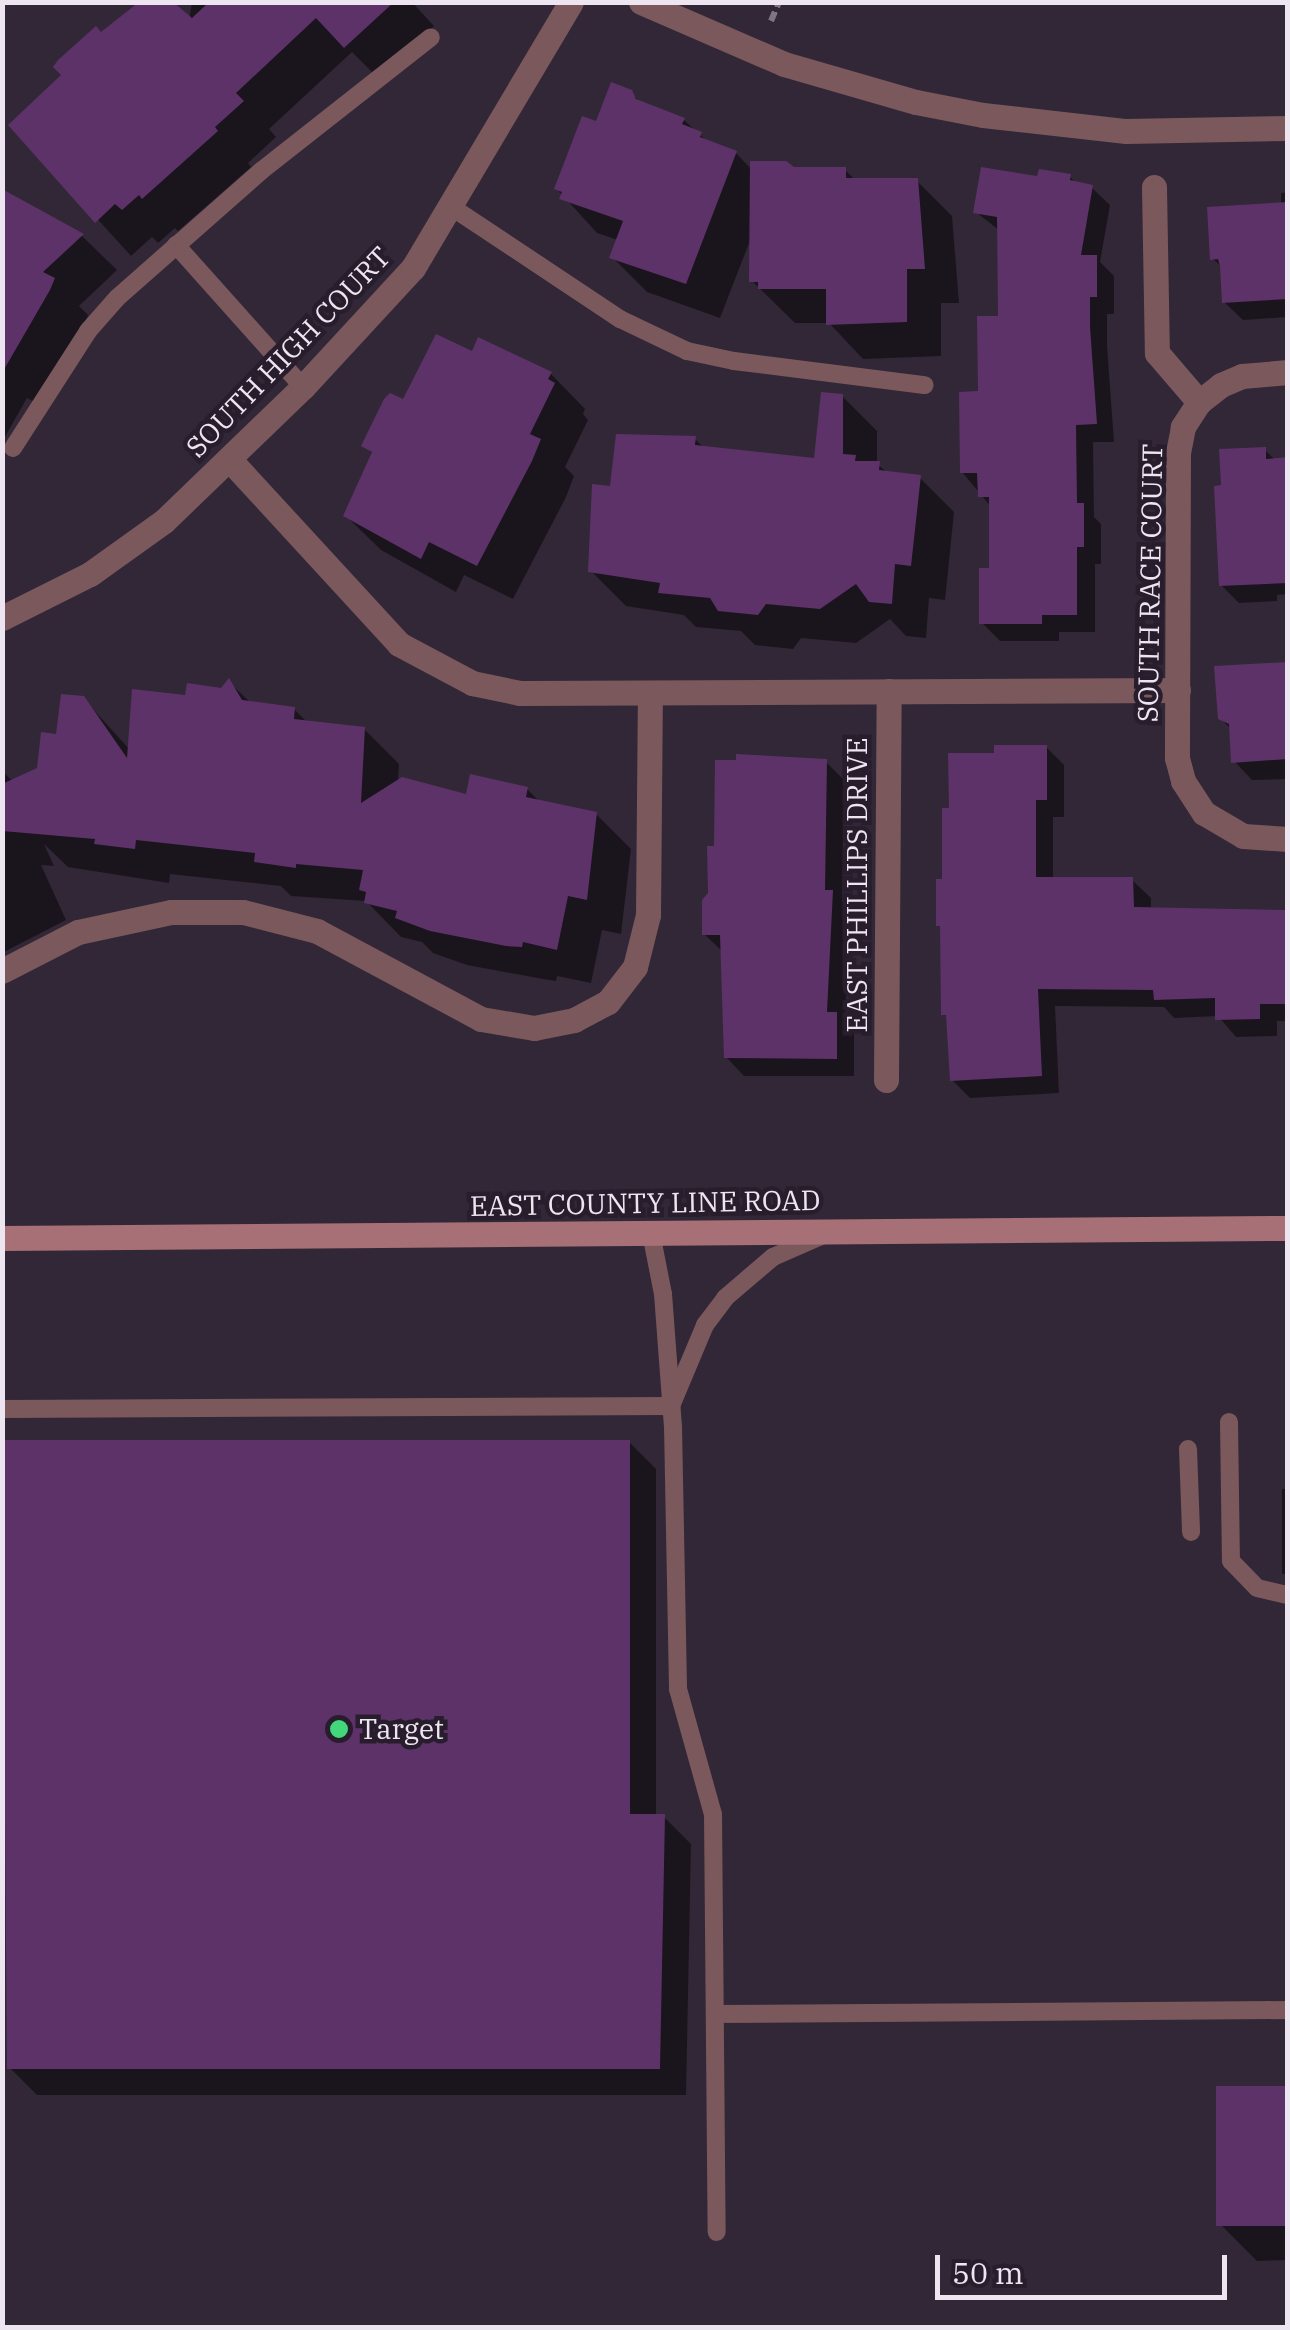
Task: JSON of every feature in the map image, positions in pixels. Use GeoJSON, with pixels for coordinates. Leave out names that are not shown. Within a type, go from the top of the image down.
{"type":"FeatureCollection","features":[{"type":"Feature","properties":{"kind":"main road","name":"EAST COUNTY LINE ROAD"},"geometry":{"type":"LineString","coordinates":[[2,1238],[1288,1228]]}},
{"type":"Feature","properties":{"kind":"street","name":"SOUTH HIGH COURT"},"geometry":{"type":"LineString","coordinates":[[2,618],[90,574],[164,521],[303,387],[413,268],[571,2]]}},
{"type":"Feature","properties":{"kind":"street"},"geometry":{"type":"LineString","coordinates":[[641,2],[784,64],[916,102],[1051,125],[1126,131],[1288,128]]}},
{"type":"Feature","properties":{"kind":"street"},"geometry":{"type":"LineString","coordinates":[[1154,187],[1157,353],[1200,402],[1220,385],[1242,376],[1288,372]]}},
{"type":"Feature","properties":{"kind":"street","name":"SOUTH RACE COURT"},"geometry":{"type":"LineString","coordinates":[[1200,402],[1183,427],[1178,452],[1177,758],[1183,781],[1204,813],[1243,836],[1288,840]]}},
{"type":"Feature","properties":{"kind":"street"},"geometry":{"type":"LineString","coordinates":[[228,459],[399,644],[472,684],[520,693],[1178,690]]}},
{"type":"Feature","properties":{"kind":"street","name":"EAST PHILLIPS DRIVE"},"geometry":{"type":"LineString","coordinates":[[886,1080],[888,691]]}},
{"type":"Feature","properties":{"kind":"street"},"geometry":{"type":"LineString","coordinates":[[2,970],[78,932],[189,912],[243,912],[317,931],[481,1019],[534,1028],[574,1020],[608,1002],[635,967],[648,914],[650,692]]}},
{"type":"Feature","properties":{"kind":"lane"},"geometry":{"type":"LineString","coordinates":[[14,448],[88,331],[176,245],[431,37]]}},
{"type":"Feature","properties":{"kind":"lane"},"geometry":{"type":"LineString","coordinates":[[450,206],[620,319],[687,351],[734,361],[924,385]]}},
{"type":"Feature","properties":{"kind":"lane"},"geometry":{"type":"LineString","coordinates":[[176,245],[303,387]]}},
{"type":"Feature","properties":{"kind":"lane"},"geometry":{"type":"LineString","coordinates":[[671,1406],[705,1324],[725,1298],[773,1257],[833,1231]]}},
{"type":"Feature","properties":{"kind":"lane"},"geometry":{"type":"LineString","coordinates":[[651,1233],[663,1294],[671,1406],[678,1532],[678,1689],[713,1814],[717,2232]]}},
{"type":"Feature","properties":{"kind":"lane"},"geometry":{"type":"LineString","coordinates":[[2,1408],[671,1406]]}},
{"type":"Feature","properties":{"kind":"lane"},"geometry":{"type":"LineString","coordinates":[[1228,1422],[1231,1561],[1257,1588],[1288,1595]]}},
{"type":"Feature","properties":{"kind":"lane"},"geometry":{"type":"LineString","coordinates":[[1188,1449],[1191,1532]]}},
{"type":"Feature","properties":{"kind":"lane"},"geometry":{"type":"LineString","coordinates":[[715,2014],[1288,2010]]}},
{"type":"Feature","properties":{"kind":"path"},"geometry":{"type":"LineString","coordinates":[[771,22],[779,2]]}},
{"type":"Feature","properties":{"kind":"path"},"geometry":{"type":"LineString","coordinates":[[709,2328],[812,2328]]}},
{"type":"Feature","properties":{"kind":"building"},"geometry":{"type":"Polygon","coordinates":[[[139,2],[173,2],[192,18],[209,2],[394,2],[344,48],[316,18],[236,93],[244,101],[215,127],[218,131],[142,199],[139,195],[122,210],[115,204],[95,223],[8,125],[61,75],[53,67],[58,60],[96,26],[101,32],[139,2]]]}},
{"type":"Feature","properties":{"kind":"building"},"geometry":{"type":"Polygon","coordinates":[[[611,82],[632,90],[636,99],[685,118],[682,124],[702,132],[700,137],[737,151],[686,284],[609,258],[623,221],[559,199],[562,192],[554,189],[582,116],[596,121],[611,82]]]}},
{"type":"Feature","properties":{"kind":"building"},"geometry":{"type":"Polygon","coordinates":[[[750,161],[786,161],[794,167],[846,167],[846,178],[918,178],[925,269],[907,269],[907,322],[826,325],[826,289],[758,289],[758,282],[749,282],[750,161]]]}},
{"type":"Feature","properties":{"kind":"building"},"geometry":{"type":"Polygon","coordinates":[[[981,167],[1037,176],[1039,169],[1071,174],[1070,180],[1093,185],[1081,255],[1097,255],[1097,297],[1090,297],[1090,327],[1097,424],[1076,425],[1077,503],[1084,503],[1084,547],[1077,547],[1077,615],[1042,615],[1042,624],[979,624],[979,568],[989,568],[989,497],[978,497],[977,473],[960,473],[959,392],[978,391],[977,316],[998,316],[997,217],[973,213],[981,167]]]}},
{"type":"Feature","properties":{"kind":"building"},"geometry":{"type":"Polygon","coordinates":[[[2,189],[84,234],[43,272],[55,278],[2,373],[2,189]]]}},
{"type":"Feature","properties":{"kind":"building"},"geometry":{"type":"Polygon","coordinates":[[[1288,202],[1288,299],[1222,303],[1220,266],[1218,259],[1210,260],[1207,207],[1288,202]]]}},
{"type":"Feature","properties":{"kind":"building"},"geometry":{"type":"Polygon","coordinates":[[[436,334],[472,351],[478,337],[552,372],[548,379],[555,383],[530,434],[541,439],[532,461],[477,566],[429,542],[421,559],[343,516],[372,452],[361,446],[384,399],[390,393],[403,399],[436,334]]]}},
{"type":"Feature","properties":{"kind":"building"},"geometry":{"type":"Polygon","coordinates":[[[821,392],[843,394],[843,454],[856,455],[855,461],[880,461],[879,470],[921,475],[911,566],[895,564],[892,604],[869,602],[856,584],[820,609],[766,604],[758,615],[718,611],[710,598],[658,593],[660,583],[588,572],[592,484],[610,486],[616,434],[696,436],[695,445],[814,458],[821,392]]]}},
{"type":"Feature","properties":{"kind":"building"},"geometry":{"type":"Polygon","coordinates":[[[1266,447],[1266,459],[1288,457],[1288,583],[1219,586],[1214,486],[1221,485],[1219,449],[1266,447]]]}},
{"type":"Feature","properties":{"kind":"building"},"geometry":{"type":"Polygon","coordinates":[[[1288,662],[1288,759],[1231,763],[1229,724],[1218,719],[1214,666],[1288,662]]]}},
{"type":"Feature","properties":{"kind":"building"},"geometry":{"type":"Polygon","coordinates":[[[229,678],[242,700],[295,707],[294,719],[365,727],[361,803],[402,777],[466,794],[470,774],[528,787],[526,797],[597,812],[587,900],[568,896],[557,950],[523,942],[522,947],[506,946],[430,931],[395,918],[397,911],[364,903],[366,892],[359,890],[363,870],[296,864],[296,868],[254,862],[255,853],[136,840],[135,849],[94,844],[95,839],[2,831],[2,784],[37,768],[41,732],[56,734],[61,694],[84,696],[127,758],[132,689],[185,695],[187,683],[221,688],[229,678]]]}},
{"type":"Feature","properties":{"kind":"building"},"geometry":{"type":"Polygon","coordinates":[[[994,745],[1047,745],[1047,800],[1036,800],[1036,877],[1133,877],[1134,907],[1288,910],[1288,1004],[1260,1004],[1260,1019],[1215,1020],[1215,998],[1154,1000],[1153,990],[1038,989],[1042,1076],[950,1081],[946,1015],[941,1015],[940,926],[936,926],[936,879],[942,879],[942,808],[949,808],[948,753],[994,753],[994,745]]]}},
{"type":"Feature","properties":{"kind":"building"},"geometry":{"type":"Polygon","coordinates":[[[736,754],[827,759],[825,890],[833,890],[827,1012],[837,1012],[837,1059],[724,1058],[720,935],[702,935],[702,900],[708,893],[707,846],[714,846],[715,760],[736,760],[736,754]]]}},
{"type":"Feature","properties":{"kind":"building"},"geometry":{"type":"Polygon","coordinates":[[[2,1440],[630,1440],[630,1814],[665,1814],[660,2069],[7,2069],[2,1440]]]}},
{"type":"Feature","properties":{"kind":"building"},"geometry":{"type":"Polygon","coordinates":[[[1216,2086],[1288,2086],[1288,2226],[1216,2226],[1216,2086]]]}},
{"type":"Feature","properties":{"kind":"place","name":"Target"},"geometry":{"type":"Point","coordinates":[339,1729]}}]}
